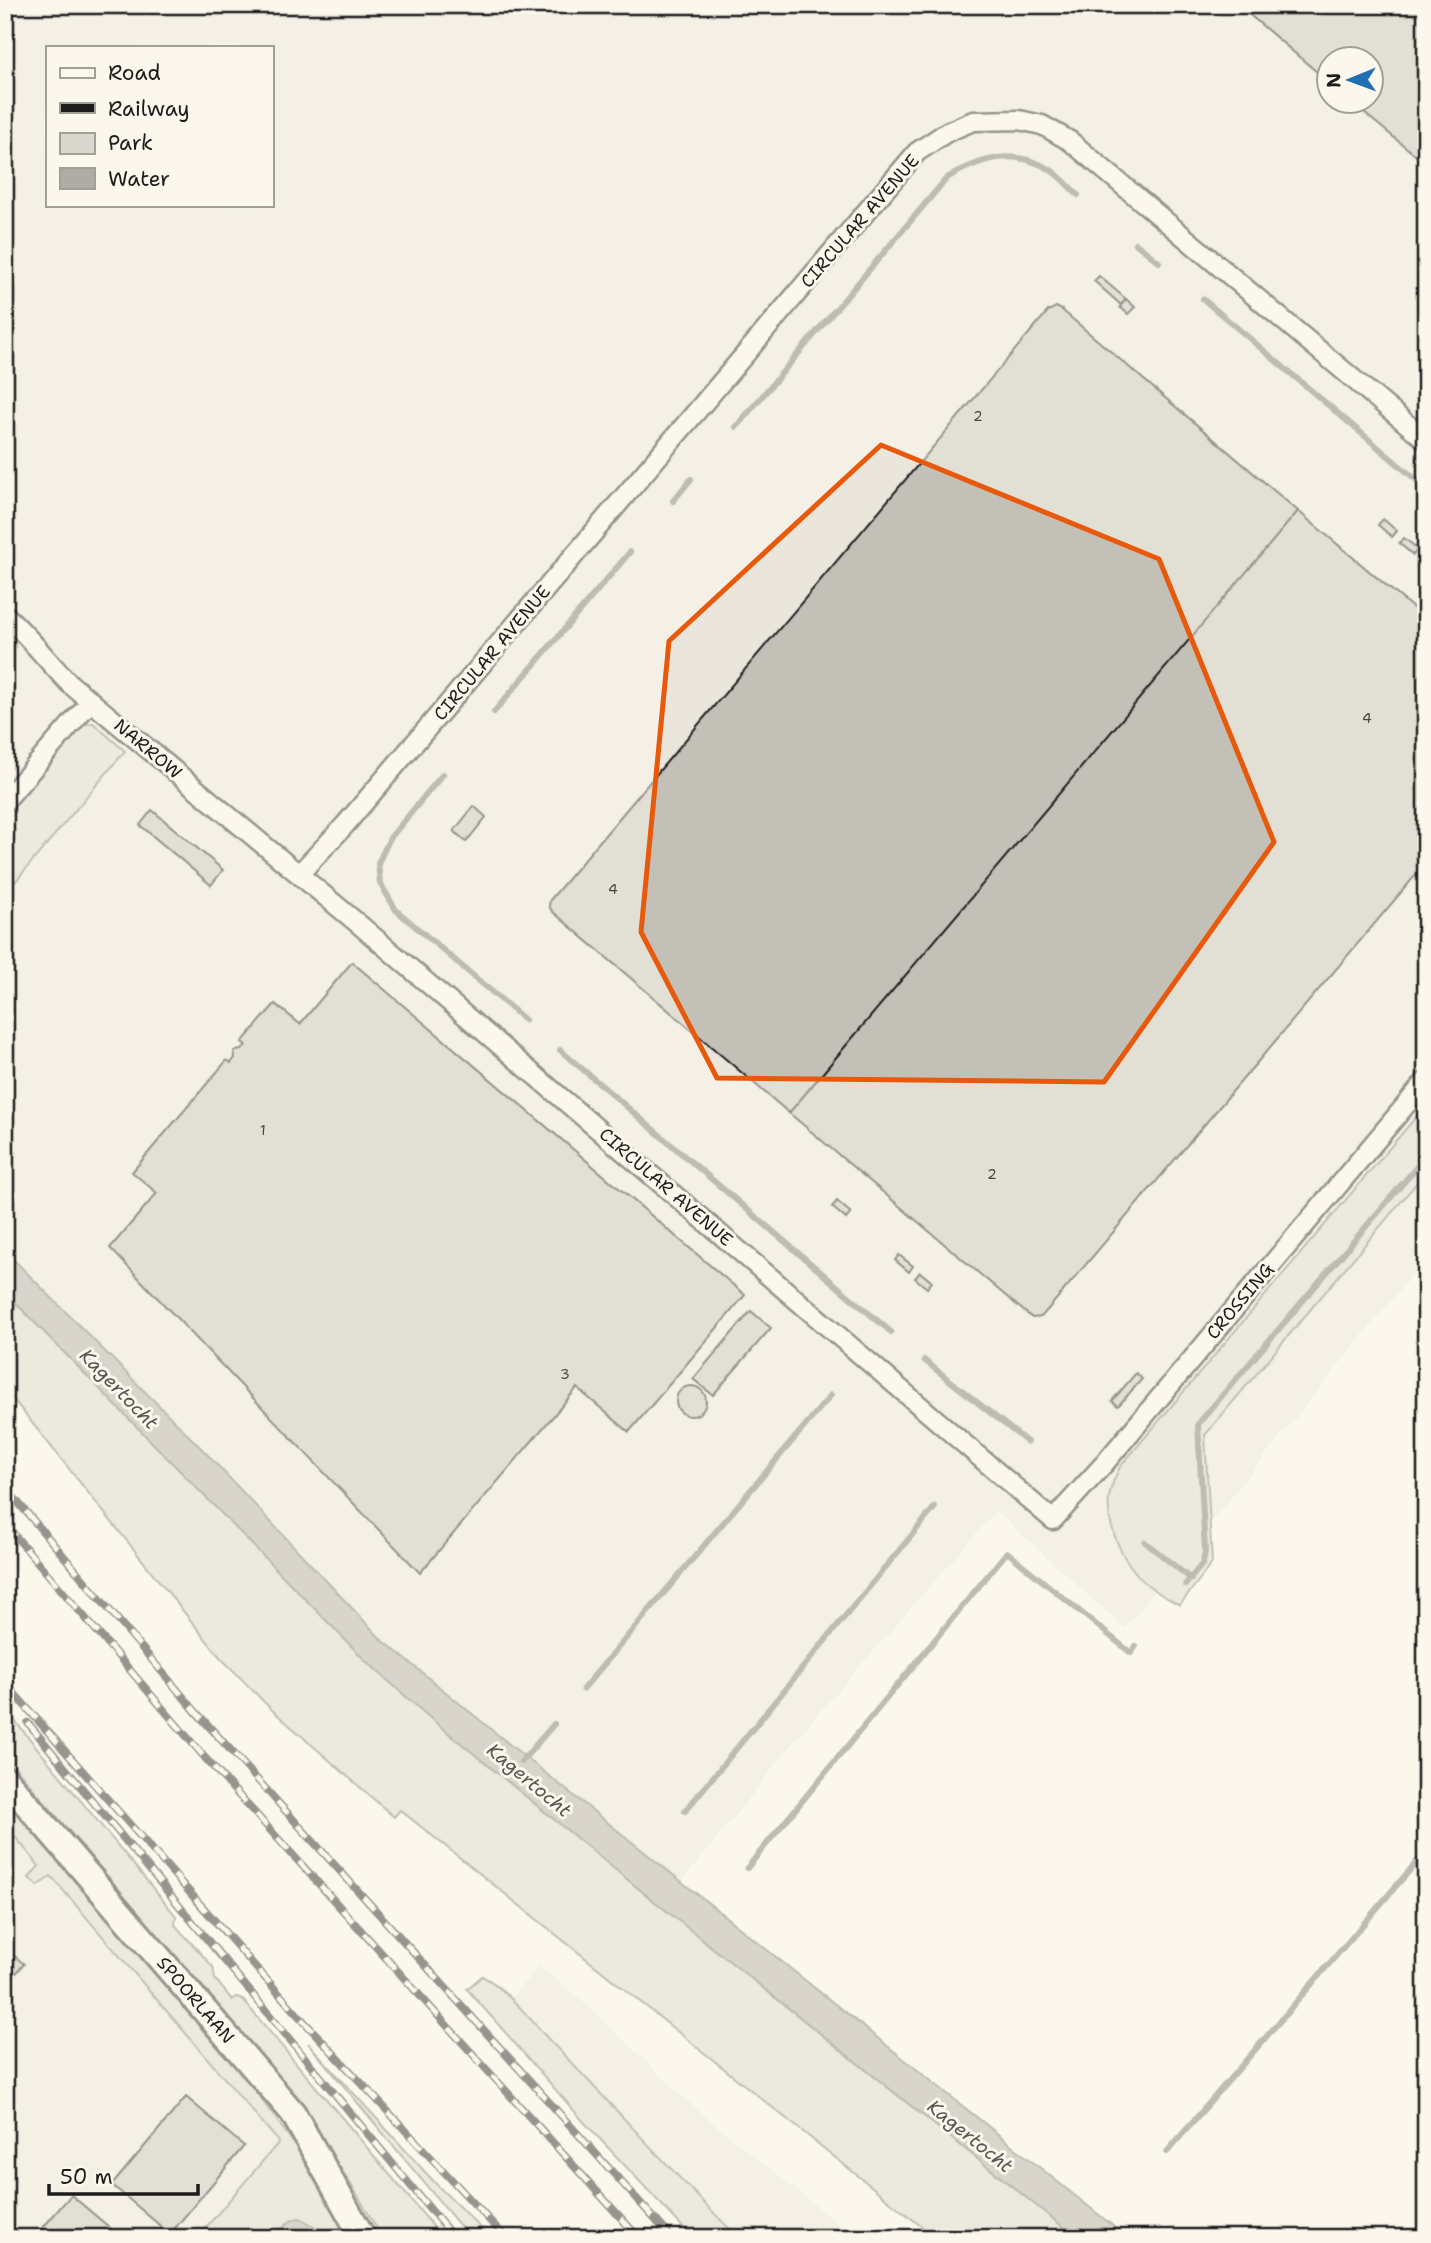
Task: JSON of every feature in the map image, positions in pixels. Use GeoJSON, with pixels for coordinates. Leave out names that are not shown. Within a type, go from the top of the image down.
{"type":"FeatureCollection","features":[{"type":"Feature","properties":{"kind":"main road","name":"SPOORLAAN"},"geometry":{"type":"LineString","coordinates":[[5,1779],[293,2113],[363,2238]]}},
{"type":"Feature","properties":{"kind":"street","name":"CIRCULAR AVENUE"},"geometry":{"type":"LineString","coordinates":[[1053,1520],[299,874],[353,815],[917,152],[947,132],[973,121],[1019,120],[1042,125],[1070,141],[1426,440]]}},
{"type":"Feature","properties":{"kind":"street","name":"NARROW"},"geometry":{"type":"LineString","coordinates":[[5,615],[24,632],[53,667],[91,701],[299,874]]}},
{"type":"Feature","properties":{"kind":"street"},"geometry":{"type":"LineString","coordinates":[[5,801],[91,701]]}},
{"type":"Feature","properties":{"kind":"street","name":"CROSSING"},"geometry":{"type":"LineString","coordinates":[[1053,1520],[1104,1464],[1426,1081]]}},
{"type":"Feature","properties":{"kind":"highlighted area"},"geometry":{"type":"Polygon","coordinates":[[[881,445],[1159,559],[1274,842],[1104,1082],[717,1078],[641,932],[669,641],[881,445]]]}},
{"type":"Feature","properties":{"kind":"shaded area"},"geometry":{"type":"Polygon","coordinates":[[[5,5],[1426,5],[1426,1257],[1125,1628],[996,1511],[798,1737],[667,1900],[370,1638],[5,1266],[5,5]]]}},
{"type":"Feature","properties":{"kind":"shaded area"},"geometry":{"type":"Polygon","coordinates":[[[5,1784],[221,2035],[337,2198],[359,2238],[5,2238],[5,1784]]]}},
{"type":"Feature","properties":{"kind":"shaded area"},"geometry":{"type":"Polygon","coordinates":[[[539,1966],[588,2006],[696,2109],[856,2238],[739,2238],[510,1999],[539,1966]]]}},
{"type":"Feature","properties":{"kind":"green space"},"geometry":{"type":"Polygon","coordinates":[[[93,723],[125,751],[5,894],[5,815],[77,730],[85,724],[93,723]]]}},
{"type":"Feature","properties":{"kind":"green space"},"geometry":{"type":"Polygon","coordinates":[[[1426,1105],[1426,1172],[1205,1435],[1212,1563],[1180,1605],[1145,1583],[1130,1566],[1120,1548],[1112,1528],[1109,1507],[1110,1490],[1118,1471],[1426,1105]]]}},
{"type":"Feature","properties":{"kind":"green space"},"geometry":{"type":"Polygon","coordinates":[[[5,1292],[365,1660],[429,1717],[644,1893],[1077,2238],[936,2238],[400,1810],[394,1817],[271,1709],[220,1657],[5,1389],[5,1292]]]}},
{"type":"Feature","properties":{"kind":"green space"},"geometry":{"type":"Polygon","coordinates":[[[5,1709],[176,1916],[175,1925],[213,1967],[215,1979],[232,2000],[237,1997],[243,2000],[443,2238],[382,2238],[335,2160],[283,2087],[5,1755],[5,1709]]]}},
{"type":"Feature","properties":{"kind":"green space"},"geometry":{"type":"Polygon","coordinates":[[[5,1799],[233,2061],[309,2164],[351,2238],[325,2238],[312,2225],[286,2224],[274,2238],[197,2238],[279,2142],[51,1876],[38,1886],[29,1878],[39,1866],[5,1824],[5,1799]]]}},
{"type":"Feature","properties":{"kind":"green space"},"geometry":{"type":"Polygon","coordinates":[[[482,1976],[519,2006],[739,2238],[693,2238],[584,2122],[467,1989],[482,1976]]]}},
{"type":"Feature","properties":{"kind":"green space"},"geometry":{"type":"Polygon","coordinates":[[[308,2043],[437,2185],[491,2238],[470,2238],[308,2043]]]}},
{"type":"Feature","properties":{"kind":"water","name":"Kagertocht"},"geometry":{"type":"Polygon","coordinates":[[[5,1251],[202,1449],[381,1639],[1128,2238],[1077,2238],[644,1893],[429,1717],[365,1660],[5,1292],[5,1251]]]}},
{"type":"Feature","properties":{"kind":"water"},"geometry":{"type":"Polygon","coordinates":[[[300,2218],[325,2238],[274,2238],[288,2222],[300,2218]]]}},
{"type":"Feature","properties":{"kind":"building"},"geometry":{"type":"Polygon","coordinates":[[[1238,5],[1426,5],[1426,164],[1368,116],[1386,116],[1386,46],[1316,46],[1316,71],[1238,5]]]}},
{"type":"Feature","properties":{"kind":"building"},"geometry":{"type":"Polygon","coordinates":[[[1099,276],[1126,299],[1121,305],[1094,281],[1099,276]]]}},
{"type":"Feature","properties":{"kind":"building"},"geometry":{"type":"Polygon","coordinates":[[[1126,299],[1135,307],[1128,314],[1120,307],[1126,299]]]}},
{"type":"Feature","properties":{"kind":"building"},"geometry":{"type":"Polygon","coordinates":[[[1056,307],[1298,511],[789,1113],[552,911],[550,900],[1048,311],[1056,307]]]}},
{"type":"Feature","properties":{"kind":"building"},"geometry":{"type":"Polygon","coordinates":[[[1298,511],[1426,619],[1426,863],[1049,1308],[1041,1317],[1032,1318],[789,1113],[1298,511]]]}},
{"type":"Feature","properties":{"kind":"building"},"geometry":{"type":"Polygon","coordinates":[[[1383,519],[1397,531],[1392,537],[1378,525],[1383,519]]]}},
{"type":"Feature","properties":{"kind":"building"},"geometry":{"type":"Polygon","coordinates":[[[1404,538],[1418,549],[1413,555],[1399,543],[1404,538]]]}},
{"type":"Feature","properties":{"kind":"building"},"geometry":{"type":"Polygon","coordinates":[[[474,806],[486,817],[466,842],[454,831],[474,806]]]}},
{"type":"Feature","properties":{"kind":"building"},"geometry":{"type":"Polygon","coordinates":[[[152,810],[223,870],[211,885],[140,825],[152,810]]]}},
{"type":"Feature","properties":{"kind":"building"},"geometry":{"type":"Polygon","coordinates":[[[352,962],[745,1295],[629,1432],[577,1388],[420,1573],[110,1248],[157,1193],[132,1172],[227,1060],[231,1063],[235,1058],[234,1051],[242,1050],[246,1045],[242,1042],[275,1004],[300,1024],[352,962]]]}},
{"type":"Feature","properties":{"kind":"building"},"geometry":{"type":"Polygon","coordinates":[[[837,1201],[851,1213],[846,1219],[832,1207],[837,1201]]]}},
{"type":"Feature","properties":{"kind":"building"},"geometry":{"type":"Polygon","coordinates":[[[899,1255],[913,1266],[909,1272],[895,1260],[899,1255]]]}},
{"type":"Feature","properties":{"kind":"building"},"geometry":{"type":"Polygon","coordinates":[[[920,1272],[932,1282],[927,1288],[915,1278],[920,1272]]]}},
{"type":"Feature","properties":{"kind":"building"},"geometry":{"type":"Polygon","coordinates":[[[751,1311],[771,1328],[713,1395],[693,1379],[751,1311]]]}},
{"type":"Feature","properties":{"kind":"building"},"geometry":{"type":"Polygon","coordinates":[[[1136,1373],[1142,1379],[1118,1406],[1112,1401],[1136,1373]]]}},
{"type":"Feature","properties":{"kind":"building"},"geometry":{"type":"Polygon","coordinates":[[[691,1386],[702,1390],[706,1401],[702,1412],[691,1416],[680,1412],[676,1401],[680,1390],[691,1386]]]}},
{"type":"Feature","properties":{"kind":"building"},"geometry":{"type":"Polygon","coordinates":[[[5,1948],[24,1964],[5,1986],[5,1948]]]}},
{"type":"Feature","properties":{"kind":"building"},"geometry":{"type":"Polygon","coordinates":[[[186,2097],[244,2146],[170,2234],[112,2185],[186,2097]]]}},
{"type":"Feature","properties":{"kind":"building"},"geometry":{"type":"Polygon","coordinates":[[[71,2195],[122,2238],[34,2238],[71,2195]]]}},
{"type":"Feature","properties":{"kind":"waterway"},"geometry":{"type":"LineString","coordinates":[[736,427],[947,178],[972,165],[1010,157],[1036,163],[1053,172],[1078,195]]}},
{"type":"Feature","properties":{"kind":"waterway"},"geometry":{"type":"LineString","coordinates":[[1135,243],[1159,262]]}},
{"type":"Feature","properties":{"kind":"waterway"},"geometry":{"type":"LineString","coordinates":[[1203,299],[1426,488]]}},
{"type":"Feature","properties":{"kind":"waterway"},"geometry":{"type":"LineString","coordinates":[[673,501],[691,479]]}},
{"type":"Feature","properties":{"kind":"waterway"},"geometry":{"type":"LineString","coordinates":[[494,712],[630,552]]}},
{"type":"Feature","properties":{"kind":"waterway"},"geometry":{"type":"LineString","coordinates":[[443,774],[390,838],[378,863],[380,883],[396,910],[525,1020]]}},
{"type":"Feature","properties":{"kind":"waterway"},"geometry":{"type":"LineString","coordinates":[[560,1050],[891,1332]]}},
{"type":"Feature","properties":{"kind":"waterway"},"geometry":{"type":"LineString","coordinates":[[1185,1585],[1203,1563],[1205,1551],[1198,1424],[1426,1156]]}},
{"type":"Feature","properties":{"kind":"waterway"},"geometry":{"type":"LineString","coordinates":[[924,1360],[1027,1442]]}},
{"type":"Feature","properties":{"kind":"waterway"},"geometry":{"type":"LineString","coordinates":[[583,1689],[831,1395]]}},
{"type":"Feature","properties":{"kind":"waterway"},"geometry":{"type":"LineString","coordinates":[[685,1811],[935,1507]]}},
{"type":"Feature","properties":{"kind":"waterway"},"geometry":{"type":"LineString","coordinates":[[1145,1542],[1191,1579]]}},
{"type":"Feature","properties":{"kind":"waterway"},"geometry":{"type":"LineString","coordinates":[[747,1868],[1007,1552],[1131,1653],[1136,1646]]}},
{"type":"Feature","properties":{"kind":"waterway","name":"Kagertocht"},"geometry":{"type":"LineString","coordinates":[[521,1762],[554,1724]]}},
{"type":"Feature","properties":{"kind":"waterway"},"geometry":{"type":"LineString","coordinates":[[1167,2152],[1422,1856]]}},
{"type":"Feature","properties":{"kind":"railway"},"geometry":{"type":"LineString","coordinates":[[5,1487],[197,1713],[672,2238]]}},
{"type":"Feature","properties":{"kind":"railway"},"geometry":{"type":"LineString","coordinates":[[5,1524],[206,1759],[639,2238]]}},
{"type":"Feature","properties":{"kind":"railway"},"geometry":{"type":"LineString","coordinates":[[5,1683],[297,2014],[506,2238]]}},
{"type":"Feature","properties":{"kind":"railway"},"geometry":{"type":"LineString","coordinates":[[28,1723],[454,2238]]}}]}
